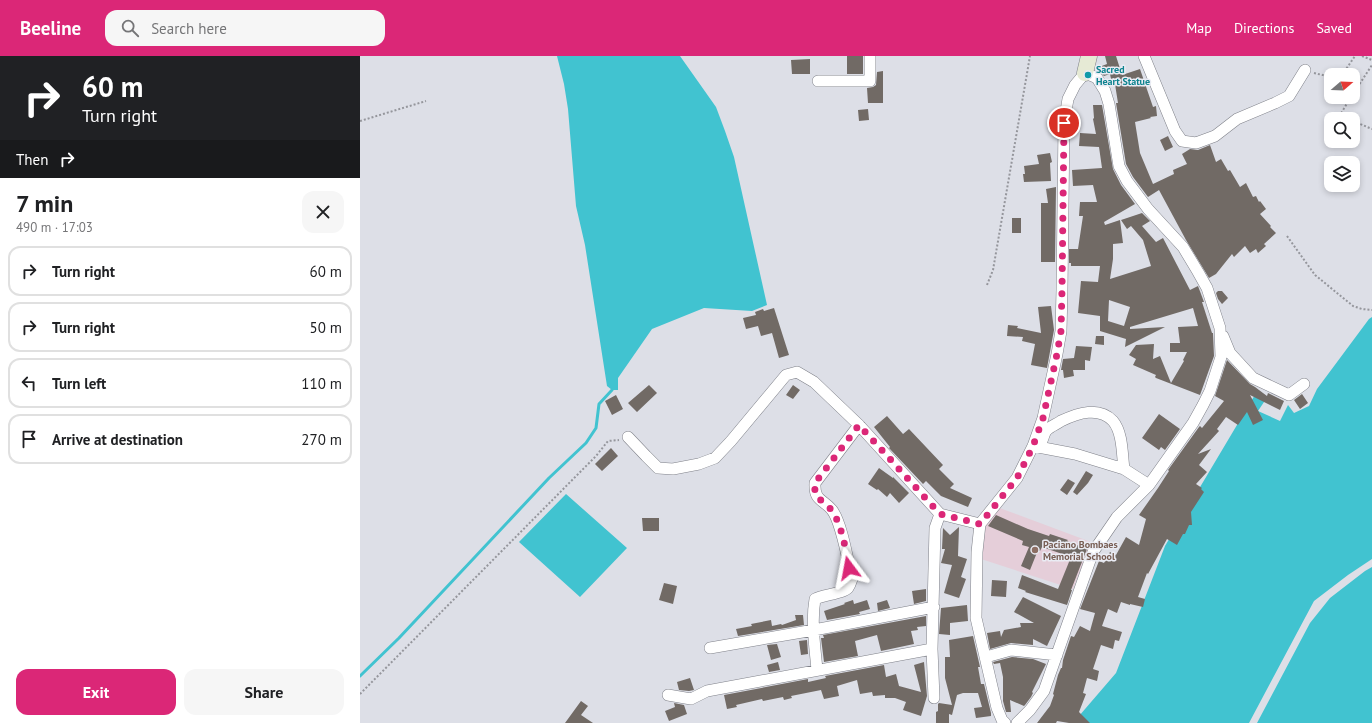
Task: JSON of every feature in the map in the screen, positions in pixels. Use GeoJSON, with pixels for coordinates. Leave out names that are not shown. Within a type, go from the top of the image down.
{"type":"FeatureCollection","features":[{"type":"Feature","properties":{"kind":"street"},"geometry":{"type":"LineString","coordinates":[[818,82],[870,81],[870,56]]}},
{"type":"Feature","properties":{"kind":"street"},"geometry":{"type":"LineString","coordinates":[[1036,446],[1061,331],[1064,123],[1068,99],[1075,85],[1085,73],[1089,56]]}},
{"type":"Feature","properties":{"kind":"street"},"geometry":{"type":"LineString","coordinates":[[1144,56],[1175,131],[1182,141],[1196,143],[1215,136],[1237,119],[1289,96],[1305,70]]}},
{"type":"Feature","properties":{"kind":"street"},"geometry":{"type":"LineString","coordinates":[[1085,73],[1097,78],[1107,97],[1118,166],[1131,187],[1182,248],[1198,272],[1207,288],[1230,353],[1253,378],[1289,395],[1304,384]]}},
{"type":"Feature","properties":{"kind":"street"},"geometry":{"type":"LineString","coordinates":[[1017,723],[1030,710],[1044,691],[1093,552],[1117,517],[1149,485],[1193,423],[1207,398],[1221,358],[1220,328]]}},
{"type":"Feature","properties":{"kind":"street"},"geometry":{"type":"LineString","coordinates":[[628,438],[658,468],[673,469],[699,464],[715,458],[731,442],[786,375],[797,372],[814,382],[859,425],[940,514],[980,524]]}},
{"type":"Feature","properties":{"kind":"street"},"geometry":{"type":"LineString","coordinates":[[1006,723],[1002,720],[997,708],[976,618],[977,552],[980,524],[1017,478],[1046,431],[1054,425],[1075,415],[1090,412],[1104,414],[1114,422],[1119,435],[1124,469]]}},
{"type":"Feature","properties":{"kind":"street"},"geometry":{"type":"LineString","coordinates":[[817,670],[813,608],[815,599],[844,591],[850,587],[852,579],[840,527],[832,510],[816,497],[814,490],[815,483],[859,425]]}},
{"type":"Feature","properties":{"kind":"street"},"geometry":{"type":"LineString","coordinates":[[1036,446],[1075,454],[1124,469],[1149,485]]}},
{"type":"Feature","properties":{"kind":"street"},"geometry":{"type":"LineString","coordinates":[[934,698],[932,649],[935,528],[940,514]]}},
{"type":"Feature","properties":{"kind":"street"},"geometry":{"type":"LineString","coordinates":[[710,648],[934,607]]}},
{"type":"Feature","properties":{"kind":"street"},"geometry":{"type":"LineString","coordinates":[[668,695],[691,699],[707,692],[932,649]]}},
{"type":"Feature","properties":{"kind":"street"},"geometry":{"type":"LineString","coordinates":[[986,657],[1011,650],[1057,655]]}},
{"type":"Feature","properties":{"kind":"path"},"geometry":{"type":"LineString","coordinates":[[987,285],[993,270],[1030,56]]}},
{"type":"Feature","properties":{"kind":"path"},"geometry":{"type":"LineString","coordinates":[[1347,68],[1355,56]]}},
{"type":"Feature","properties":{"kind":"path"},"geometry":{"type":"LineString","coordinates":[[1362,56],[1372,60]]}},
{"type":"Feature","properties":{"kind":"path"},"geometry":{"type":"LineString","coordinates":[[1360,83],[1372,65]]}},
{"type":"Feature","properties":{"kind":"path"},"geometry":{"type":"LineString","coordinates":[[1305,70],[1324,75]]}},
{"type":"Feature","properties":{"kind":"path"},"geometry":{"type":"LineString","coordinates":[[360,120],[426,100]]}},
{"type":"Feature","properties":{"kind":"path"},"geometry":{"type":"LineString","coordinates":[[1360,124],[1372,129]]}},
{"type":"Feature","properties":{"kind":"path"},"geometry":{"type":"LineString","coordinates":[[1287,236],[1315,275],[1353,306],[1372,310]]}},
{"type":"Feature","properties":{"kind":"path"},"geometry":{"type":"LineString","coordinates":[[360,694],[596,456],[608,441],[628,438]]}},
{"type":"Feature","properties":{"kind":"shaded area","name":"Paciano Bombaes Memorial School"},"geometry":{"type":"Polygon","coordinates":[[[997,507],[1091,542],[1073,589],[981,559],[985,526],[997,507]]]}},
{"type":"Feature","properties":{"kind":"water"},"geometry":{"type":"Polygon","coordinates":[[[557,56],[680,56],[716,107],[725,131],[734,157],[767,305],[752,311],[704,308],[652,329],[618,378],[618,390],[612,390],[607,386],[585,245],[576,206],[568,109],[557,56]]]}},
{"type":"Feature","properties":{"kind":"water"},"geometry":{"type":"Polygon","coordinates":[[[1372,317],[1372,559],[1314,601],[1249,723],[1073,723],[1116,673],[1165,546],[1256,393],[1266,399],[1258,411],[1280,421],[1288,405],[1294,413],[1309,406],[1317,389],[1372,317]]]}},
{"type":"Feature","properties":{"kind":"water"},"geometry":{"type":"Polygon","coordinates":[[[566,494],[627,548],[580,597],[519,542],[566,494]]]}},
{"type":"Feature","properties":{"kind":"water"},"geometry":{"type":"Polygon","coordinates":[[[1372,567],[1372,723],[1257,723],[1310,623],[1330,598],[1372,567]]]}},
{"type":"Feature","properties":{"kind":"building"},"geometry":{"type":"Polygon","coordinates":[[[847,56],[863,56],[863,74],[847,74],[847,56]]]}},
{"type":"Feature","properties":{"kind":"building"},"geometry":{"type":"Polygon","coordinates":[[[1105,56],[1116,56],[1122,75],[1140,69],[1153,107],[1156,106],[1157,116],[1135,122],[1140,153],[1153,184],[1174,174],[1173,170],[1187,164],[1182,154],[1190,149],[1198,150],[1210,145],[1216,162],[1221,159],[1228,171],[1230,170],[1240,187],[1246,183],[1253,197],[1256,196],[1259,202],[1260,201],[1266,209],[1260,214],[1276,233],[1264,244],[1266,246],[1258,253],[1256,249],[1250,253],[1245,246],[1234,257],[1232,254],[1216,274],[1209,278],[1186,240],[1159,190],[1148,197],[1133,177],[1126,164],[1116,103],[1118,103],[1114,78],[1111,79],[1110,74],[1104,76],[1100,72],[1099,67],[1107,64],[1105,56]]]}},
{"type":"Feature","properties":{"kind":"building"},"geometry":{"type":"Polygon","coordinates":[[[810,59],[810,74],[792,74],[791,60],[810,59]]]}},
{"type":"Feature","properties":{"kind":"building"},"geometry":{"type":"Polygon","coordinates":[[[883,71],[883,103],[868,103],[867,88],[876,85],[877,72],[883,71]]]}},
{"type":"Feature","properties":{"kind":"building"},"geometry":{"type":"Polygon","coordinates":[[[1093,105],[1102,105],[1113,169],[1121,185],[1135,204],[1104,222],[1105,225],[1120,220],[1123,243],[1113,244],[1113,259],[1110,279],[1151,266],[1143,240],[1131,226],[1127,229],[1121,220],[1142,213],[1150,221],[1142,226],[1156,242],[1163,238],[1190,290],[1198,286],[1204,302],[1202,302],[1213,333],[1214,356],[1200,395],[1156,378],[1156,375],[1133,365],[1136,359],[1129,355],[1136,345],[1154,344],[1153,359],[1160,356],[1171,383],[1184,361],[1183,360],[1187,352],[1170,352],[1170,343],[1180,343],[1178,327],[1198,326],[1193,308],[1130,327],[1130,329],[1165,327],[1125,347],[1126,339],[1100,331],[1100,316],[1078,313],[1081,281],[1098,282],[1100,266],[1071,266],[1071,263],[1069,263],[1069,249],[1078,249],[1083,216],[1079,216],[1080,202],[1097,202],[1093,185],[1073,186],[1072,170],[1102,168],[1099,147],[1079,146],[1080,133],[1096,134],[1093,105]],[[1109,300],[1108,321],[1124,326],[1130,307],[1109,300]]]}},
{"type":"Feature","properties":{"kind":"building"},"geometry":{"type":"Polygon","coordinates":[[[868,109],[869,120],[859,121],[858,110],[868,109]]]}},
{"type":"Feature","properties":{"kind":"building"},"geometry":{"type":"Polygon","coordinates":[[[1168,136],[1173,147],[1165,151],[1160,140],[1168,136]]]}},
{"type":"Feature","properties":{"kind":"building"},"geometry":{"type":"Polygon","coordinates":[[[1050,153],[1052,162],[1050,163],[1051,181],[1024,182],[1024,166],[1039,164],[1037,155],[1050,153]]]}},
{"type":"Feature","properties":{"kind":"building"},"geometry":{"type":"Polygon","coordinates":[[[1056,187],[1055,262],[1041,262],[1041,203],[1048,203],[1046,189],[1056,187]]]}},
{"type":"Feature","properties":{"kind":"building"},"geometry":{"type":"Polygon","coordinates":[[[1012,218],[1021,218],[1021,233],[1012,233],[1012,218]]]}},
{"type":"Feature","properties":{"kind":"building"},"geometry":{"type":"Polygon","coordinates":[[[1218,291],[1222,291],[1228,298],[1222,304],[1216,293],[1218,291]]]}},
{"type":"Feature","properties":{"kind":"building"},"geometry":{"type":"Polygon","coordinates":[[[1051,306],[1054,330],[1047,368],[1031,365],[1035,344],[1022,341],[1023,337],[1007,336],[1008,325],[1018,326],[1017,328],[1041,333],[1038,307],[1051,306]]]}},
{"type":"Feature","properties":{"kind":"building"},"geometry":{"type":"Polygon","coordinates":[[[774,308],[789,355],[779,358],[772,333],[761,336],[758,326],[746,329],[743,318],[756,315],[755,312],[763,309],[764,311],[774,308]]]}},
{"type":"Feature","properties":{"kind":"building"},"geometry":{"type":"Polygon","coordinates":[[[1096,336],[1104,336],[1104,345],[1095,344],[1096,336]]]}},
{"type":"Feature","properties":{"kind":"building"},"geometry":{"type":"Polygon","coordinates":[[[1076,346],[1092,347],[1090,361],[1085,360],[1085,370],[1073,370],[1074,376],[1064,378],[1063,370],[1061,370],[1063,359],[1074,358],[1076,346]]]}},
{"type":"Feature","properties":{"kind":"building"},"geometry":{"type":"Polygon","coordinates":[[[1227,360],[1250,384],[1267,396],[1268,393],[1284,401],[1280,410],[1250,395],[1263,420],[1253,425],[1247,412],[1238,425],[1226,417],[1217,429],[1219,431],[1198,454],[1211,449],[1199,465],[1207,472],[1196,484],[1202,488],[1201,489],[1204,492],[1191,512],[1192,525],[1189,525],[1185,534],[1183,534],[1177,545],[1167,539],[1148,574],[1147,573],[1138,597],[1145,599],[1143,607],[1121,602],[1117,613],[1108,609],[1102,626],[1122,632],[1119,641],[1115,640],[1113,649],[1101,645],[1093,669],[1099,671],[1097,681],[1087,678],[1083,693],[1086,694],[1079,712],[1090,723],[1069,723],[1057,721],[1056,723],[1037,723],[1050,706],[1058,675],[1062,668],[1063,660],[1071,636],[1074,637],[1080,626],[1090,631],[1095,613],[1080,609],[1099,561],[1104,563],[1110,552],[1116,555],[1126,537],[1139,545],[1146,519],[1139,515],[1169,471],[1168,470],[1199,427],[1200,426],[1202,428],[1224,401],[1215,396],[1227,360]]]}},
{"type":"Feature","properties":{"kind":"building"},"geometry":{"type":"Polygon","coordinates":[[[649,385],[657,393],[637,412],[628,403],[649,385]]]}},
{"type":"Feature","properties":{"kind":"building"},"geometry":{"type":"Polygon","coordinates":[[[793,385],[800,390],[793,399],[786,395],[793,385]]]}},
{"type":"Feature","properties":{"kind":"building"},"geometry":{"type":"Polygon","coordinates":[[[1302,394],[1308,403],[1300,409],[1294,400],[1302,394]]]}},
{"type":"Feature","properties":{"kind":"building"},"geometry":{"type":"Polygon","coordinates":[[[616,395],[623,409],[612,415],[605,401],[616,395]]]}},
{"type":"Feature","properties":{"kind":"building"},"geometry":{"type":"Polygon","coordinates":[[[1159,414],[1180,429],[1165,450],[1161,447],[1159,450],[1142,438],[1159,414]]]}},
{"type":"Feature","properties":{"kind":"building"},"geometry":{"type":"Polygon","coordinates":[[[887,416],[903,434],[909,429],[943,465],[939,469],[954,484],[950,488],[972,498],[968,507],[941,496],[926,481],[923,484],[889,448],[890,447],[874,427],[887,416]]]}},
{"type":"Feature","properties":{"kind":"building"},"geometry":{"type":"Polygon","coordinates":[[[611,448],[618,456],[602,471],[595,464],[611,448]]]}},
{"type":"Feature","properties":{"kind":"building"},"geometry":{"type":"Polygon","coordinates":[[[879,468],[893,477],[909,493],[899,503],[890,493],[887,497],[878,489],[877,490],[868,484],[879,468]]]}},
{"type":"Feature","properties":{"kind":"building"},"geometry":{"type":"Polygon","coordinates":[[[1086,471],[1093,475],[1077,495],[1073,492],[1086,471]]]}},
{"type":"Feature","properties":{"kind":"building"},"geometry":{"type":"Polygon","coordinates":[[[1068,479],[1075,483],[1067,495],[1060,490],[1068,479]]]}},
{"type":"Feature","properties":{"kind":"building"},"geometry":{"type":"Polygon","coordinates":[[[996,515],[1028,529],[1068,540],[1067,541],[1087,549],[1071,590],[1067,605],[1025,592],[1026,591],[1018,588],[1022,575],[1058,589],[1071,557],[1042,547],[1040,551],[1038,550],[1030,570],[1021,566],[1029,547],[1022,545],[1023,541],[988,526],[996,515]]]}},
{"type":"Feature","properties":{"kind":"building"},"geometry":{"type":"Polygon","coordinates":[[[642,518],[659,518],[659,531],[643,531],[642,518]]]}},
{"type":"Feature","properties":{"kind":"building"},"geometry":{"type":"Polygon","coordinates":[[[959,527],[958,556],[967,559],[961,577],[966,579],[959,598],[944,593],[952,565],[941,563],[945,549],[942,549],[943,528],[950,535],[959,527]]]}},
{"type":"Feature","properties":{"kind":"building"},"geometry":{"type":"Polygon","coordinates":[[[992,580],[1007,581],[1006,597],[991,596],[992,580]]]}},
{"type":"Feature","properties":{"kind":"building"},"geometry":{"type":"Polygon","coordinates":[[[664,583],[677,586],[673,604],[659,600],[664,583]]]}},
{"type":"Feature","properties":{"kind":"building"},"geometry":{"type":"Polygon","coordinates":[[[926,589],[926,601],[914,604],[912,591],[926,589]]]}},
{"type":"Feature","properties":{"kind":"building"},"geometry":{"type":"Polygon","coordinates":[[[1023,597],[1061,616],[1047,646],[1033,639],[1033,645],[1011,643],[990,649],[987,633],[1000,631],[1001,637],[1004,630],[1021,627],[1020,623],[1034,623],[1014,612],[1023,597]]]}},
{"type":"Feature","properties":{"kind":"building"},"geometry":{"type":"Polygon","coordinates":[[[853,600],[854,604],[867,600],[870,609],[859,612],[860,614],[827,620],[824,611],[853,600]]]}},
{"type":"Feature","properties":{"kind":"building"},"geometry":{"type":"Polygon","coordinates":[[[887,600],[890,608],[878,611],[877,603],[887,600]]]}},
{"type":"Feature","properties":{"kind":"building"},"geometry":{"type":"Polygon","coordinates":[[[967,605],[968,621],[950,623],[950,635],[939,634],[941,608],[967,605]]]}},
{"type":"Feature","properties":{"kind":"building"},"geometry":{"type":"Polygon","coordinates":[[[795,615],[803,615],[804,625],[738,636],[736,629],[771,620],[772,626],[782,625],[796,620],[795,615]]]}},
{"type":"Feature","properties":{"kind":"building"},"geometry":{"type":"Polygon","coordinates":[[[926,616],[926,626],[917,627],[918,630],[911,631],[914,644],[881,651],[877,635],[855,641],[858,656],[824,662],[821,638],[824,638],[823,635],[926,616]]]}},
{"type":"Feature","properties":{"kind":"building"},"geometry":{"type":"Polygon","coordinates":[[[973,636],[980,667],[978,667],[981,684],[984,684],[991,716],[976,718],[974,708],[982,707],[978,693],[963,693],[957,695],[952,715],[949,714],[949,723],[936,723],[938,704],[952,705],[945,678],[945,657],[950,657],[949,640],[973,636]]]}},
{"type":"Feature","properties":{"kind":"building"},"geometry":{"type":"Polygon","coordinates":[[[807,640],[808,654],[801,655],[799,641],[807,640]]]}},
{"type":"Feature","properties":{"kind":"building"},"geometry":{"type":"Polygon","coordinates":[[[777,644],[781,657],[771,660],[767,645],[777,644]]]}},
{"type":"Feature","properties":{"kind":"building"},"geometry":{"type":"Polygon","coordinates":[[[1012,657],[1033,659],[1046,664],[1031,697],[1025,705],[1024,706],[1010,700],[1011,712],[1006,712],[1003,701],[1003,677],[1000,663],[994,664],[993,662],[1012,657]]]}},
{"type":"Feature","properties":{"kind":"building"},"geometry":{"type":"Polygon","coordinates":[[[778,662],[780,670],[769,672],[767,665],[778,662]]]}},
{"type":"Feature","properties":{"kind":"building"},"geometry":{"type":"Polygon","coordinates":[[[924,662],[927,696],[921,716],[903,710],[906,702],[895,698],[885,698],[885,695],[873,696],[872,692],[860,694],[857,680],[837,686],[839,696],[824,699],[821,690],[791,696],[792,698],[784,700],[783,697],[763,701],[762,699],[736,705],[737,707],[727,709],[724,695],[808,679],[808,682],[826,678],[825,676],[884,665],[886,677],[896,674],[899,686],[921,692],[914,665],[924,662]]]}},
{"type":"Feature","properties":{"kind":"building"},"geometry":{"type":"Polygon","coordinates":[[[690,678],[694,690],[679,690],[677,682],[690,678]]]}},
{"type":"Feature","properties":{"kind":"building"},"geometry":{"type":"Polygon","coordinates":[[[581,701],[588,706],[581,715],[593,723],[565,723],[581,701]]]}},
{"type":"Feature","properties":{"kind":"building"},"geometry":{"type":"Polygon","coordinates":[[[674,703],[684,705],[687,714],[669,721],[665,711],[675,707],[674,703]]]}},
{"type":"Feature","properties":{"kind":"waterway"},"geometry":{"type":"LineString","coordinates":[[360,676],[399,638],[549,478],[586,443],[596,428],[599,404],[612,390]]}},
{"type":"Feature","properties":{"kind":"place","name":"Sacred Heart Statue"},"geometry":{"type":"Point","coordinates":[1088,75]}},
{"type":"Feature","properties":{"kind":"place","name":"Paciano Bombaes Memorial School"},"geometry":{"type":"Point","coordinates":[1035,550]}},
{"type":"Feature","properties":{"kind":"route"},"geometry":{"type":"LineString","coordinates":[[849,568],[840,527],[832,510],[816,497],[814,490],[815,483],[859,425],[940,514],[980,524],[1017,478],[1033,446],[1043,418],[1061,331],[1064,123]]}}]}
